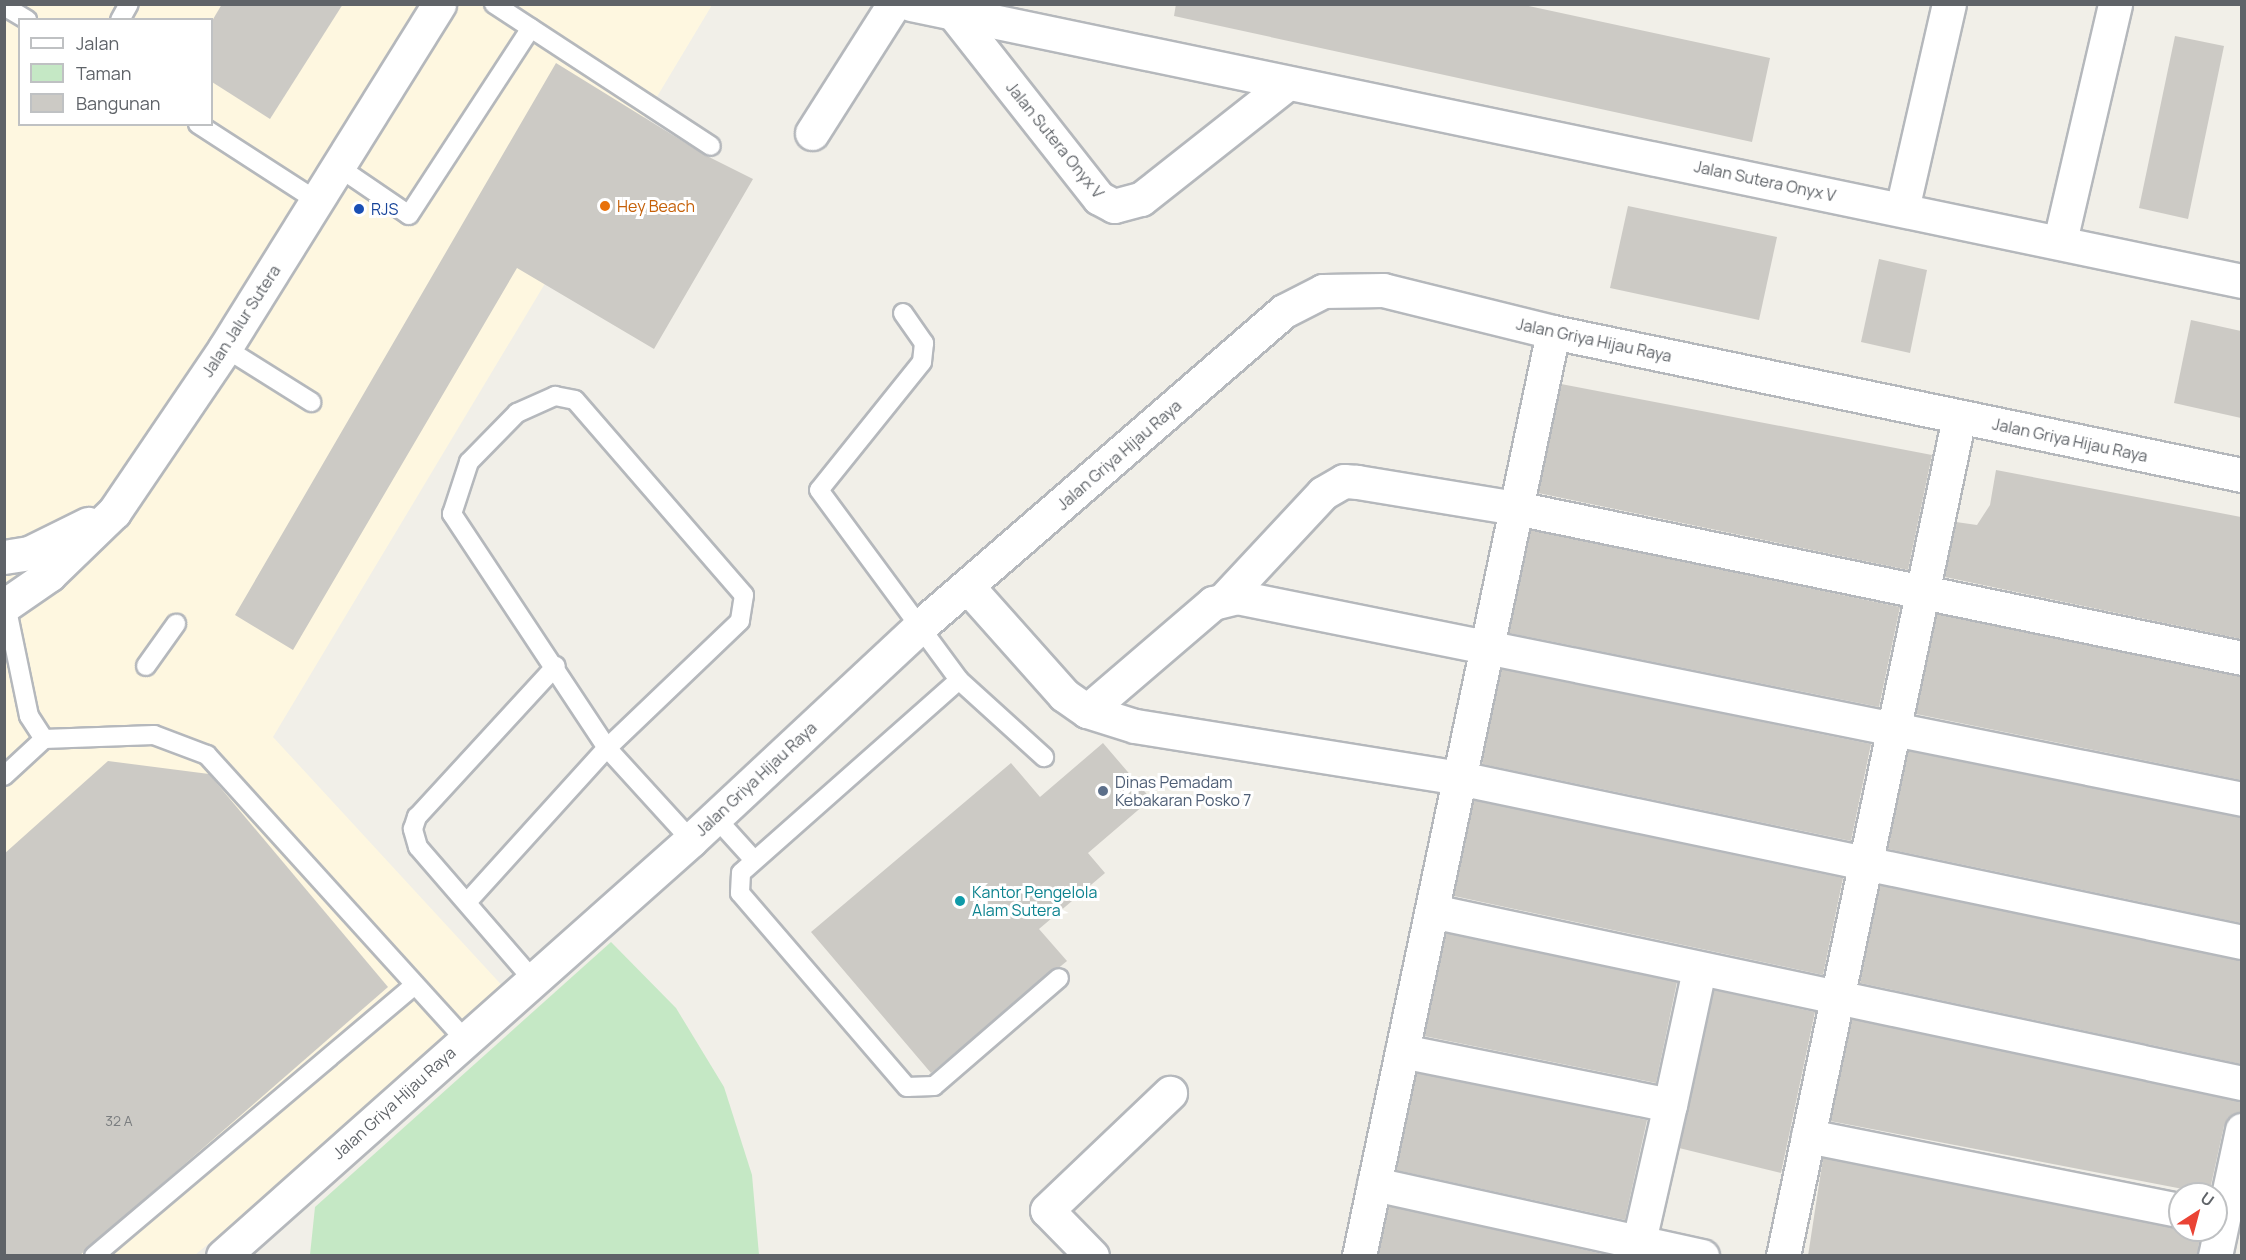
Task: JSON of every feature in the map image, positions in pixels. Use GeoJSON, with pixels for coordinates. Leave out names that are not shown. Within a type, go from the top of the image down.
{"type":"FeatureCollection","features":[{"type":"Feature","properties":{"kind":"street","name":"Jalan Jalur Sutera"},"geometry":{"type":"LineString","coordinates":[[5,606],[49,575],[114,512],[225,348],[340,168],[439,4]]}},
{"type":"Feature","properties":{"kind":"street"},"geometry":{"type":"LineString","coordinates":[[812,133],[894,4]]}},
{"type":"Feature","properties":{"kind":"street","name":"Jalan Sutera Onyx V"},"geometry":{"type":"LineString","coordinates":[[911,4],[2060,241],[2241,281]]}},
{"type":"Feature","properties":{"kind":"street"},"geometry":{"type":"LineString","coordinates":[[1902,209],[1949,4]]}},
{"type":"Feature","properties":{"kind":"street"},"geometry":{"type":"LineString","coordinates":[[2060,241],[2115,4]]}},
{"type":"Feature","properties":{"kind":"street","name":"Jalan Sutera Onyx V"},"geometry":{"type":"LineString","coordinates":[[954,14],[1100,198],[1114,206],[1141,200],[1288,82]]}},
{"type":"Feature","properties":{"kind":"street","name":"Jalan Griya Hijau Raya"},"geometry":{"type":"LineString","coordinates":[[223,1256],[691,840],[918,628],[1284,311],[1323,291],[1383,290],[1553,332],[2241,475]]}},
{"type":"Feature","properties":{"kind":"street"},"geometry":{"type":"LineString","coordinates":[[1359,1256],[1553,332]]}},
{"type":"Feature","properties":{"kind":"street"},"geometry":{"type":"LineString","coordinates":[[1783,1256],[1959,417]]}},
{"type":"Feature","properties":{"kind":"street"},"geometry":{"type":"LineString","coordinates":[[1087,711],[1226,597],[1323,493],[1344,481],[1516,508],[1921,594],[2241,658]]}},
{"type":"Feature","properties":{"kind":"street"},"geometry":{"type":"LineString","coordinates":[[4,557],[29,553],[114,512]]}},
{"type":"Feature","properties":{"kind":"street"},"geometry":{"type":"LineString","coordinates":[[967,586],[1064,694],[1087,711],[1135,726],[1459,778],[1864,865],[2241,942]]}},
{"type":"Feature","properties":{"kind":"street"},"geometry":{"type":"LineString","coordinates":[[1226,597],[1487,644],[2241,799]]}},
{"type":"Feature","properties":{"kind":"street"},"geometry":{"type":"LineString","coordinates":[[1432,911],[1836,1001],[2241,1083]]}},
{"type":"Feature","properties":{"kind":"street"},"geometry":{"type":"LineString","coordinates":[[1639,1241],[1699,970]]}},
{"type":"Feature","properties":{"kind":"street"},"geometry":{"type":"LineString","coordinates":[[1402,1051],[1670,1105]]}},
{"type":"Feature","properties":{"kind":"street"},"geometry":{"type":"LineString","coordinates":[[1092,1256],[1047,1210],[1170,1093]]}},
{"type":"Feature","properties":{"kind":"street"},"geometry":{"type":"LineString","coordinates":[[2228,1213],[2241,1130]]}},
{"type":"Feature","properties":{"kind":"street"},"geometry":{"type":"LineString","coordinates":[[1808,1136],[2168,1208]]}},
{"type":"Feature","properties":{"kind":"street"},"geometry":{"type":"LineString","coordinates":[[1374,1184],[1702,1256]]}},
{"type":"Feature","properties":{"kind":"lane"},"geometry":{"type":"LineString","coordinates":[[121,18],[129,4]]}},
{"type":"Feature","properties":{"kind":"lane"},"geometry":{"type":"LineString","coordinates":[[495,4],[711,146]]}},
{"type":"Feature","properties":{"kind":"lane"},"geometry":{"type":"LineString","coordinates":[[4,6],[24,18]]}},
{"type":"Feature","properties":{"kind":"lane"},"geometry":{"type":"LineString","coordinates":[[340,168],[409,215],[531,28]]}},
{"type":"Feature","properties":{"kind":"lane"},"geometry":{"type":"LineString","coordinates":[[201,126],[317,201]]}},
{"type":"Feature","properties":{"kind":"lane"},"geometry":{"type":"LineString","coordinates":[[903,313],[924,343],[922,362],[819,490],[959,681],[1044,757]]}},
{"type":"Feature","properties":{"kind":"lane"},"geometry":{"type":"LineString","coordinates":[[225,348],[311,402]]}},
{"type":"Feature","properties":{"kind":"lane"},"geometry":{"type":"LineString","coordinates":[[469,900],[607,748],[740,621],[744,596],[575,400],[555,396],[517,413],[469,462],[452,514],[556,666],[607,748],[691,840]]}},
{"type":"Feature","properties":{"kind":"lane"},"geometry":{"type":"LineString","coordinates":[[5,606],[29,717],[44,739]]}},
{"type":"Feature","properties":{"kind":"lane"},"geometry":{"type":"LineString","coordinates":[[146,666],[176,624]]}},
{"type":"Feature","properties":{"kind":"lane"},"geometry":{"type":"LineString","coordinates":[[534,981],[469,900],[418,848],[413,829],[417,817],[556,666]]}},
{"type":"Feature","properties":{"kind":"lane"},"geometry":{"type":"LineString","coordinates":[[959,681],[754,860],[741,873],[740,893],[907,1088],[934,1086],[1059,978]]}},
{"type":"Feature","properties":{"kind":"lane"},"geometry":{"type":"LineString","coordinates":[[4,776],[44,739],[154,735],[207,755],[465,1040]]}},
{"type":"Feature","properties":{"kind":"lane"},"geometry":{"type":"LineString","coordinates":[[715,817],[754,860]]}},
{"type":"Feature","properties":{"kind":"lane"},"geometry":{"type":"LineString","coordinates":[[94,1256],[415,985]]}},
{"type":"Feature","properties":{"kind":"shaded area"},"geometry":{"type":"Polygon","coordinates":[[[5,5],[712,5],[273,737],[508,992],[195,1255],[5,1256],[5,5]]]}},
{"type":"Feature","properties":{"kind":"green space"},"geometry":{"type":"Polygon","coordinates":[[[611,942],[676,1008],[724,1087],[752,1175],[759,1255],[310,1255],[315,1207],[611,942]]]}},
{"type":"Feature","properties":{"kind":"building"},"geometry":{"type":"Polygon","coordinates":[[[222,4],[343,4],[270,119],[213,83],[213,19],[222,4]]]}},
{"type":"Feature","properties":{"kind":"building"},"geometry":{"type":"Polygon","coordinates":[[[1176,4],[1519,4],[1770,58],[1752,142],[1174,16],[1176,4]]]}},
{"type":"Feature","properties":{"kind":"building"},"geometry":{"type":"Polygon","coordinates":[[[2175,36],[2224,46],[2188,219],[2139,208],[2175,36]]]}},
{"type":"Feature","properties":{"kind":"building"},"geometry":{"type":"Polygon","coordinates":[[[556,63],[705,155],[753,179],[654,349],[517,268],[293,650],[235,615],[556,63]]]}},
{"type":"Feature","properties":{"kind":"building"},"geometry":{"type":"Polygon","coordinates":[[[1628,206],[1777,237],[1759,320],[1610,288],[1628,206]]]}},
{"type":"Feature","properties":{"kind":"building"},"geometry":{"type":"Polygon","coordinates":[[[1879,259],[1927,270],[1910,353],[1861,342],[1879,259]]]}},
{"type":"Feature","properties":{"kind":"building"},"geometry":{"type":"Polygon","coordinates":[[[2191,320],[2241,331],[2241,418],[2174,403],[2191,320]]]}},
{"type":"Feature","properties":{"kind":"building"},"geometry":{"type":"Polygon","coordinates":[[[1561,384],[1932,455],[1908,570],[1538,493],[1561,384]]]}},
{"type":"Feature","properties":{"kind":"building"},"geometry":{"type":"Polygon","coordinates":[[[1996,470],[2241,517],[2241,639],[1945,577],[1956,522],[1977,525],[1990,505],[1996,470]]]}},
{"type":"Feature","properties":{"kind":"building"},"geometry":{"type":"Polygon","coordinates":[[[1531,530],[1900,607],[1879,707],[1509,633],[1531,530]]]}},
{"type":"Feature","properties":{"kind":"building"},"geometry":{"type":"Polygon","coordinates":[[[1937,614],[2241,676],[2241,780],[1916,714],[1937,614]]]}},
{"type":"Feature","properties":{"kind":"building"},"geometry":{"type":"Polygon","coordinates":[[[1501,669],[1871,744],[1851,841],[1482,764],[1501,669]]]}},
{"type":"Feature","properties":{"kind":"building","name":"Kantor Pengelola Alam Sutera"},"geometry":{"type":"Polygon","coordinates":[[[1103,743],[1151,799],[1088,853],[1105,873],[1039,929],[1067,961],[931,1073],[811,932],[1011,763],[1040,797],[1103,743]]]}},
{"type":"Feature","properties":{"kind":"building"},"geometry":{"type":"Polygon","coordinates":[[[1908,751],[2241,817],[2241,923],[1888,849],[1908,751]]]}},
{"type":"Feature","properties":{"kind":"building"},"geometry":{"type":"Polygon","coordinates":[[[108,761],[209,774],[388,987],[79,1256],[4,1256],[4,854],[108,761]]]}},
{"type":"Feature","properties":{"kind":"building"},"geometry":{"type":"Polygon","coordinates":[[[1474,800],[1843,878],[1823,975],[1454,896],[1474,800]]]}},
{"type":"Feature","properties":{"kind":"building"},"geometry":{"type":"Polygon","coordinates":[[[1880,885],[2241,960],[2241,1064],[1860,983],[1880,885]]]}},
{"type":"Feature","properties":{"kind":"building"},"geometry":{"type":"Polygon","coordinates":[[[1446,933],[1677,982],[1656,1083],[1424,1036],[1446,933]]]}},
{"type":"Feature","properties":{"kind":"building"},"geometry":{"type":"Polygon","coordinates":[[[1714,990],[1815,1012],[1781,1173],[1679,1148],[1714,990]]]}},
{"type":"Feature","properties":{"kind":"building"},"geometry":{"type":"Polygon","coordinates":[[[1852,1019],[2241,1101],[2241,1112],[2224,1126],[2212,1182],[2168,1182],[2168,1186],[1830,1121],[1852,1019]]]}},
{"type":"Feature","properties":{"kind":"building"},"geometry":{"type":"Polygon","coordinates":[[[1417,1073],[1647,1120],[1625,1220],[1396,1170],[1417,1073]]]}},
{"type":"Feature","properties":{"kind":"building"},"geometry":{"type":"Polygon","coordinates":[[[1823,1158],[2168,1224],[2168,1242],[2199,1242],[2197,1256],[1808,1256],[1823,1158]]]}},
{"type":"Feature","properties":{"kind":"building"},"geometry":{"type":"Polygon","coordinates":[[[1389,1206],[1612,1256],[1378,1256],[1389,1206]]]}},
{"type":"Feature","properties":{"kind":"place","name":"Hey Beach"},"geometry":{"type":"Point","coordinates":[605,206]}},
{"type":"Feature","properties":{"kind":"place","name":"RJS"},"geometry":{"type":"Point","coordinates":[359,209]}},
{"type":"Feature","properties":{"kind":"place","name":"Dinas Pemadam Kebakaran Posko 7"},"geometry":{"type":"Point","coordinates":[1103,791]}},
{"type":"Feature","properties":{"kind":"place","name":"Kantor Pengelola Alam Sutera"},"geometry":{"type":"Point","coordinates":[960,901]}}]}
